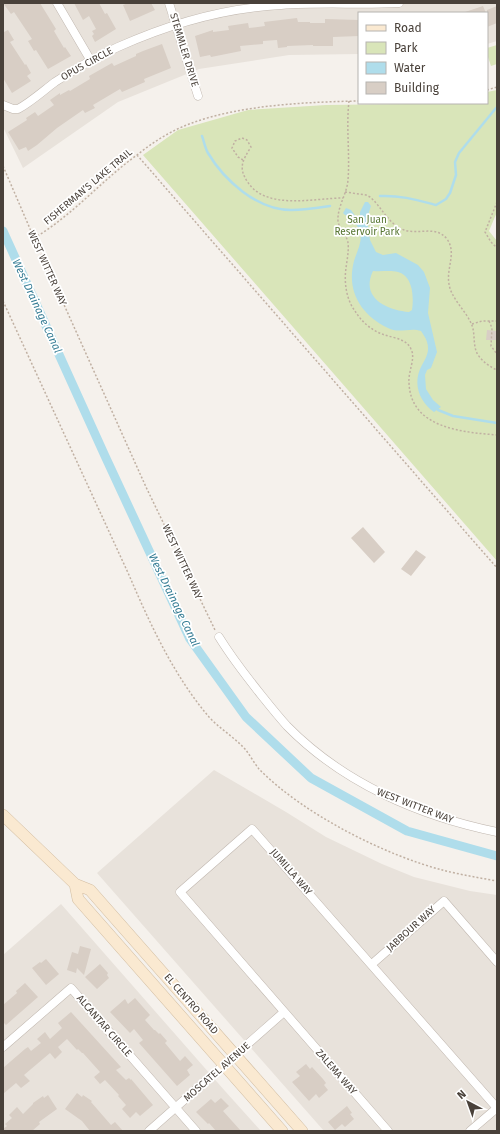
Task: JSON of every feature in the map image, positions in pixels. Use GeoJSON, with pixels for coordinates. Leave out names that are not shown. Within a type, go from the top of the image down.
{"type":"FeatureCollection","features":[{"type":"Feature","properties":{"kind":"main road","name":"EL CENTRO ROAD"},"geometry":{"type":"LineString","coordinates":[[3,815],[75,884],[90,890],[302,1131]]}},
{"type":"Feature","properties":{"kind":"main road","name":"EL CENTRO ROAD"},"geometry":{"type":"LineString","coordinates":[[75,884],[78,899],[282,1131]]}},
{"type":"Feature","properties":{"kind":"street"},"geometry":{"type":"LineString","coordinates":[[57,3],[91,61]]}},
{"type":"Feature","properties":{"kind":"street","name":"STEMMLER DRIVE"},"geometry":{"type":"LineString","coordinates":[[169,3],[198,96]]}},
{"type":"Feature","properties":{"kind":"street","name":"OPUS CIRCLE"},"geometry":{"type":"LineString","coordinates":[[3,105],[13,109],[23,106],[54,83],[91,61],[141,37],[176,24],[248,8],[312,3],[399,3]]}},
{"type":"Feature","properties":{"kind":"street","name":"WEST WITTER WAY"},"geometry":{"type":"LineString","coordinates":[[219,637],[234,661],[282,720],[300,739],[324,759],[379,793],[437,816],[497,832]]}},
{"type":"Feature","properties":{"kind":"street","name":"JUMILLA WAY"},"geometry":{"type":"LineString","coordinates":[[284,1012],[180,892],[252,829],[497,1108]]}},
{"type":"Feature","properties":{"kind":"street","name":"JABBOUR WAY"},"geometry":{"type":"LineString","coordinates":[[372,964],[444,901],[497,962]]}},
{"type":"Feature","properties":{"kind":"street","name":"ALCANTAR CIRCLE"},"geometry":{"type":"LineString","coordinates":[[3,1047],[71,988],[196,1131]]}},
{"type":"Feature","properties":{"kind":"street","name":"MOSCATEL AVENUE"},"geometry":{"type":"LineString","coordinates":[[149,1131],[284,1012]]}},
{"type":"Feature","properties":{"kind":"street","name":"ZALEMA WAY"},"geometry":{"type":"LineString","coordinates":[[284,1012],[388,1131]]}},
{"type":"Feature","properties":{"kind":"street"},"geometry":{"type":"LineString","coordinates":[[470,1131],[497,1108]]}},
{"type":"Feature","properties":{"kind":"path"},"geometry":{"type":"LineString","coordinates":[[350,101],[348,112],[348,182],[338,221],[348,244],[345,281],[349,301],[354,311],[362,321],[382,334],[405,342],[411,348],[412,360],[408,377],[409,387],[414,404],[425,417],[439,425],[455,430],[497,435]]}},
{"type":"Feature","properties":{"kind":"path","name":"FISHERMAN’S LAKE TRAIL"},"geometry":{"type":"LineString","coordinates":[[34,238],[50,229],[114,173],[157,140],[191,123],[236,111],[285,105],[358,101]]}},
{"type":"Feature","properties":{"kind":"path"},"geometry":{"type":"LineString","coordinates":[[243,160],[238,157],[232,148],[235,141],[242,138],[248,140],[251,147],[243,160],[243,174],[250,186],[261,194],[272,198],[287,200],[343,198]]}},
{"type":"Feature","properties":{"kind":"path"},"geometry":{"type":"LineString","coordinates":[[137,155],[497,568]]}},
{"type":"Feature","properties":{"kind":"path","name":"WEST WITTER WAY"},"geometry":{"type":"LineString","coordinates":[[3,166],[146,486],[219,637]]}},
{"type":"Feature","properties":{"kind":"path"},"geometry":{"type":"LineString","coordinates":[[345,192],[370,197],[398,228],[405,231],[414,232],[438,232],[446,239],[451,249],[452,256],[449,273],[452,293],[472,324],[478,355],[490,367],[497,370]]}},
{"type":"Feature","properties":{"kind":"path"},"geometry":{"type":"LineString","coordinates":[[497,202],[485,232],[497,248]]}},
{"type":"Feature","properties":{"kind":"path"},"geometry":{"type":"LineString","coordinates":[[3,301],[129,575],[144,611],[164,650],[190,693],[209,717],[246,750],[259,768],[282,790],[322,817],[376,846],[403,857],[445,871],[497,881]]}},
{"type":"Feature","properties":{"kind":"path"},"geometry":{"type":"LineString","coordinates":[[472,324],[482,321],[497,321]]}},
{"type":"Feature","properties":{"kind":"path"},"geometry":{"type":"LineString","coordinates":[[489,321],[492,328],[491,346],[497,354]]}},
{"type":"Feature","properties":{"kind":"shaded area"},"geometry":{"type":"Polygon","coordinates":[[[3,3],[497,3],[497,41],[488,44],[488,12],[358,12],[358,54],[289,55],[199,69],[118,102],[23,168],[3,127],[3,3]]]}},
{"type":"Feature","properties":{"kind":"shaded area"},"geometry":{"type":"Polygon","coordinates":[[[214,770],[326,837],[382,864],[414,877],[470,891],[497,895],[497,1131],[324,1131],[97,873],[214,770]]]}},
{"type":"Feature","properties":{"kind":"shaded area"},"geometry":{"type":"Polygon","coordinates":[[[61,904],[261,1131],[3,1131],[3,955],[61,904]]]}},
{"type":"Feature","properties":{"kind":"green space"},"geometry":{"type":"Polygon","coordinates":[[[497,45],[497,64],[491,66],[488,57],[488,48],[497,45]]]}},
{"type":"Feature","properties":{"kind":"green space","name":"San Juan Reservoir Park"},"geometry":{"type":"Polygon","coordinates":[[[497,90],[497,212],[489,231],[497,241],[497,561],[143,155],[178,130],[248,110],[326,105],[488,104],[488,92],[497,90]]]}},
{"type":"Feature","properties":{"kind":"water"},"geometry":{"type":"Polygon","coordinates":[[[365,202],[368,202],[371,206],[367,218],[370,240],[376,252],[383,255],[396,253],[418,265],[424,272],[430,288],[428,313],[437,352],[431,368],[427,370],[425,375],[426,389],[433,400],[441,407],[434,412],[424,403],[417,385],[419,372],[428,351],[428,345],[423,333],[417,330],[392,330],[378,323],[363,309],[354,292],[352,272],[361,235],[355,223],[349,216],[343,213],[346,208],[351,210],[356,217],[360,215],[365,202]],[[373,271],[370,280],[370,289],[378,301],[392,309],[409,312],[412,310],[413,299],[410,282],[403,274],[392,271],[373,271]]]}},
{"type":"Feature","properties":{"kind":"building"},"geometry":{"type":"Polygon","coordinates":[[[3,3],[40,3],[56,29],[54,31],[64,48],[65,47],[71,56],[48,69],[36,50],[34,51],[28,41],[32,39],[14,12],[11,14],[3,3]]]}},
{"type":"Feature","properties":{"kind":"building"},"geometry":{"type":"Polygon","coordinates":[[[74,3],[99,3],[105,14],[107,13],[116,29],[95,42],[92,36],[94,34],[92,31],[96,29],[89,16],[83,20],[74,3]]]}},
{"type":"Feature","properties":{"kind":"building"},"geometry":{"type":"Polygon","coordinates":[[[128,3],[151,3],[155,10],[130,21],[123,5],[128,3]]]}},
{"type":"Feature","properties":{"kind":"building"},"geometry":{"type":"Polygon","coordinates":[[[483,6],[486,12],[465,12],[483,6]]]}},
{"type":"Feature","properties":{"kind":"building"},"geometry":{"type":"Polygon","coordinates":[[[497,6],[497,23],[488,27],[488,12],[487,10],[497,6]]]}},
{"type":"Feature","properties":{"kind":"building"},"geometry":{"type":"Polygon","coordinates":[[[297,18],[298,22],[310,23],[325,23],[325,19],[358,20],[358,36],[333,37],[333,46],[313,45],[287,46],[278,48],[277,40],[263,41],[263,44],[240,46],[241,51],[211,57],[210,55],[200,57],[195,36],[213,30],[213,32],[229,30],[228,26],[248,23],[249,28],[265,26],[264,22],[297,18]]]}},
{"type":"Feature","properties":{"kind":"building"},"geometry":{"type":"Polygon","coordinates":[[[3,30],[4,32],[8,30],[14,40],[10,42],[31,73],[27,76],[31,81],[12,93],[3,78],[3,30]]]}},
{"type":"Feature","properties":{"kind":"building"},"geometry":{"type":"Polygon","coordinates":[[[162,44],[171,68],[144,79],[145,82],[122,92],[120,89],[93,105],[95,108],[85,113],[83,110],[28,151],[26,147],[19,150],[8,132],[27,120],[26,118],[35,112],[38,116],[54,105],[50,100],[60,93],[60,95],[69,90],[70,91],[90,79],[89,76],[112,63],[114,66],[136,56],[136,54],[162,44]]]}},
{"type":"Feature","properties":{"kind":"building"},"geometry":{"type":"Polygon","coordinates":[[[487,330],[497,331],[496,340],[486,340],[487,330]]]}},
{"type":"Feature","properties":{"kind":"building"},"geometry":{"type":"Polygon","coordinates":[[[363,527],[385,552],[374,563],[351,538],[363,527]]]}},
{"type":"Feature","properties":{"kind":"building"},"geometry":{"type":"Polygon","coordinates":[[[416,550],[426,557],[411,576],[401,569],[416,550]]]}},
{"type":"Feature","properties":{"kind":"building"},"geometry":{"type":"Polygon","coordinates":[[[80,946],[91,949],[84,975],[77,968],[76,973],[67,970],[72,952],[78,954],[80,946]]]}},
{"type":"Feature","properties":{"kind":"building"},"geometry":{"type":"Polygon","coordinates":[[[46,959],[59,974],[46,985],[32,968],[46,959]]]}},
{"type":"Feature","properties":{"kind":"building"},"geometry":{"type":"Polygon","coordinates":[[[100,964],[108,973],[107,975],[109,978],[97,989],[85,977],[100,964]]]}},
{"type":"Feature","properties":{"kind":"building"},"geometry":{"type":"Polygon","coordinates":[[[25,983],[38,997],[6,1025],[3,1022],[3,1005],[17,993],[16,991],[25,983]]]}},
{"type":"Feature","properties":{"kind":"building"},"geometry":{"type":"Polygon","coordinates":[[[135,998],[150,1015],[145,1020],[167,1041],[165,1043],[180,1061],[185,1056],[193,1065],[187,1070],[190,1075],[177,1086],[139,1043],[143,1040],[134,1029],[130,1033],[110,1012],[125,999],[128,1004],[135,998]]]}},
{"type":"Feature","properties":{"kind":"building"},"geometry":{"type":"Polygon","coordinates":[[[71,1012],[121,1067],[116,1070],[126,1080],[129,1078],[131,1079],[153,1105],[140,1116],[136,1112],[130,1118],[122,1109],[126,1105],[118,1096],[119,1095],[105,1080],[100,1084],[94,1077],[100,1072],[83,1053],[78,1049],[77,1050],[67,1039],[58,1047],[62,1052],[55,1059],[50,1053],[24,1075],[30,1081],[21,1088],[16,1083],[3,1094],[3,1068],[28,1047],[31,1051],[41,1043],[37,1039],[45,1032],[50,1039],[62,1028],[58,1023],[71,1012]]]}},
{"type":"Feature","properties":{"kind":"building"},"geometry":{"type":"Polygon","coordinates":[[[306,1064],[310,1069],[312,1067],[323,1079],[326,1083],[324,1085],[328,1090],[319,1098],[316,1094],[309,1101],[292,1082],[300,1076],[296,1072],[306,1064]]]}},
{"type":"Feature","properties":{"kind":"building"},"geometry":{"type":"Polygon","coordinates":[[[77,1093],[92,1101],[91,1102],[111,1125],[115,1122],[123,1131],[90,1131],[82,1121],[65,1109],[77,1093]]]}},
{"type":"Feature","properties":{"kind":"building"},"geometry":{"type":"Polygon","coordinates":[[[48,1095],[57,1109],[39,1122],[40,1124],[32,1131],[3,1131],[3,1129],[7,1126],[5,1124],[12,1118],[9,1115],[17,1107],[23,1114],[33,1103],[43,1096],[44,1098],[48,1095]]]}},
{"type":"Feature","properties":{"kind":"building"},"geometry":{"type":"Polygon","coordinates":[[[221,1098],[229,1106],[223,1111],[241,1131],[216,1131],[196,1112],[211,1099],[215,1103],[221,1098]]]}},
{"type":"Feature","properties":{"kind":"building"},"geometry":{"type":"Polygon","coordinates":[[[347,1106],[354,1119],[345,1127],[342,1124],[335,1130],[328,1122],[347,1106]]]}},
{"type":"Feature","properties":{"kind":"waterway"},"geometry":{"type":"LineString","coordinates":[[380,196],[401,197],[436,205],[446,199],[450,193],[456,175],[455,162],[459,153],[496,108]]}},
{"type":"Feature","properties":{"kind":"waterway"},"geometry":{"type":"LineString","coordinates":[[202,136],[208,153],[223,173],[232,183],[254,199],[278,209],[291,210],[330,206]]}},
{"type":"Feature","properties":{"kind":"waterway","name":"West Drainage Canal"},"geometry":{"type":"LineString","coordinates":[[3,231],[190,639],[246,717],[311,778],[407,831],[497,856]]}},
{"type":"Feature","properties":{"kind":"waterway"},"geometry":{"type":"LineString","coordinates":[[438,410],[453,416],[497,423]]}}]}
